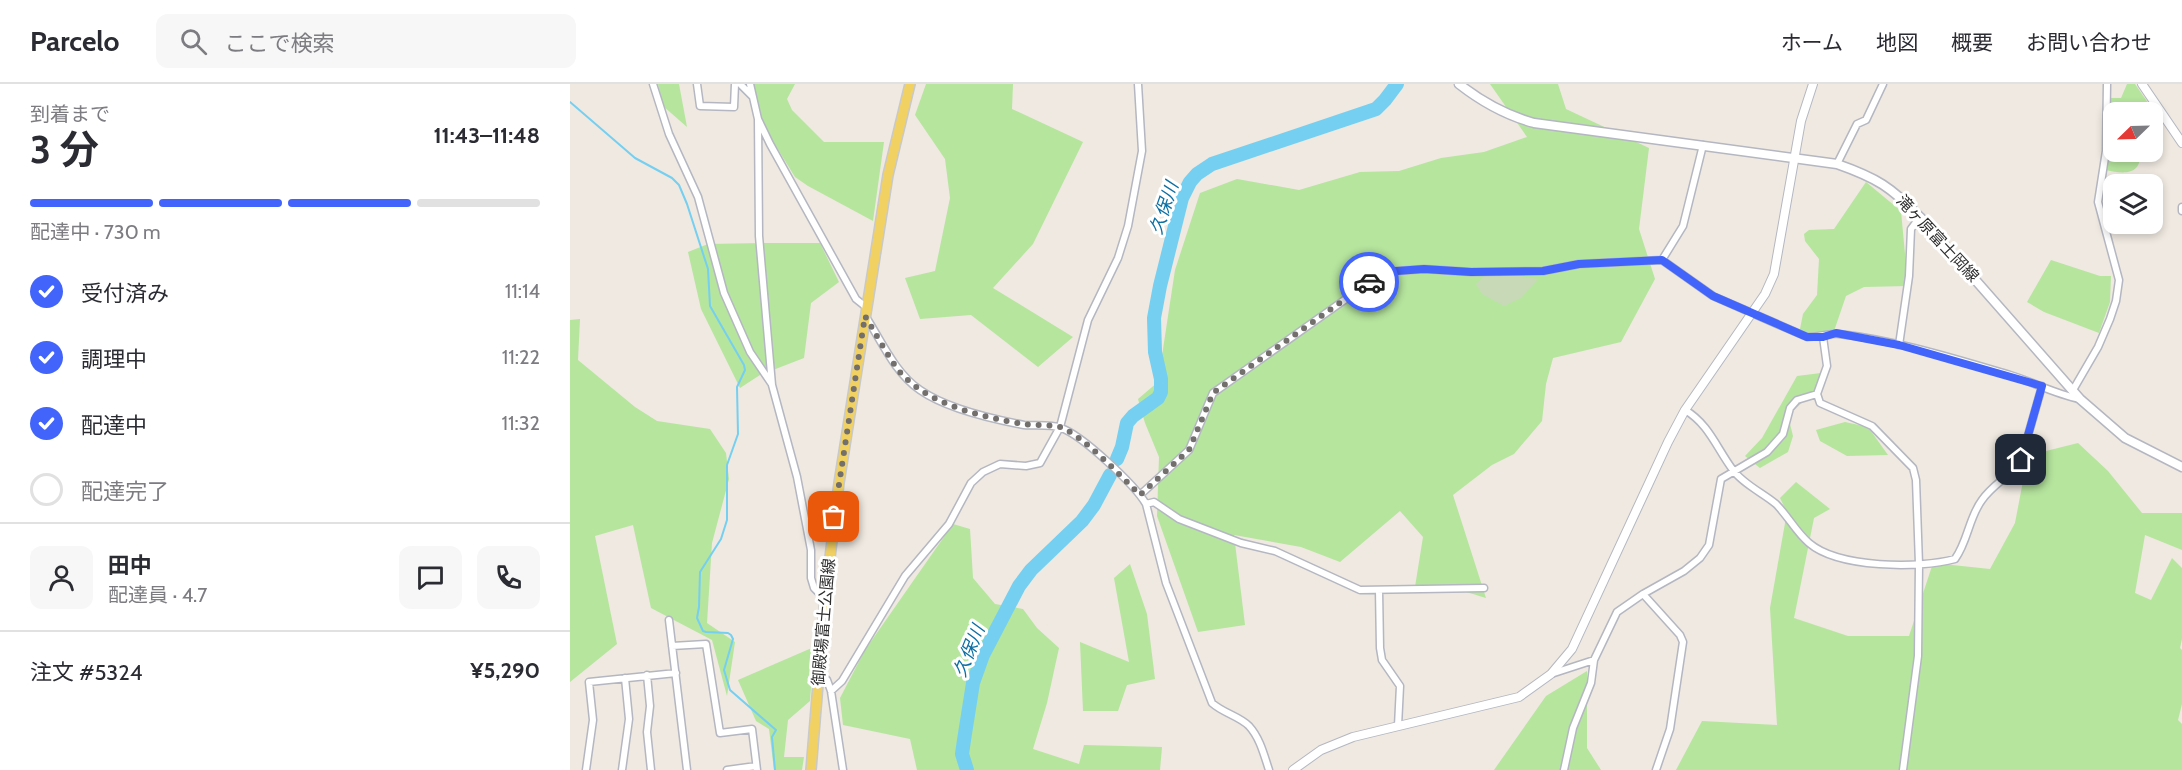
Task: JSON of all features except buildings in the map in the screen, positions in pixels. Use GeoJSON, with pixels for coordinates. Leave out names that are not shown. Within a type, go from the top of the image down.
{"type":"FeatureCollection","features":[{"type":"Feature","properties":{"kind":"main road","name":"御殿場富士公園線"},"geometry":{"type":"LineString","coordinates":[[811,770],[825,599],[838,483],[888,175],[910,84]]}},
{"type":"Feature","properties":{"kind":"main road","name":"滝ヶ原富士岡線"},"geometry":{"type":"LineString","coordinates":[[1459,84],[1488,105],[1505,114],[1527,121],[1837,164],[1882,183],[1896,192],[1920,217],[2080,399],[2125,438],[2182,467]]}},
{"type":"Feature","properties":{"kind":"street"},"geometry":{"type":"LineString","coordinates":[[653,84],[669,134],[698,197],[724,293],[750,352],[772,385]]}},
{"type":"Feature","properties":{"kind":"street"},"geometry":{"type":"LineString","coordinates":[[697,84],[700,106],[734,107],[735,84]]}},
{"type":"Feature","properties":{"kind":"street"},"geometry":{"type":"LineString","coordinates":[[740,84],[753,97]]}},
{"type":"Feature","properties":{"kind":"street"},"geometry":{"type":"LineString","coordinates":[[750,84],[758,119],[759,236],[772,385],[797,477],[811,550],[811,578],[814,588],[825,599]]}},
{"type":"Feature","properties":{"kind":"street"},"geometry":{"type":"LineString","coordinates":[[831,691],[842,681],[905,576],[949,524],[971,483],[983,472],[999,464],[1026,466],[1040,463],[1060,427],[1088,321],[1123,246],[1132,210],[1142,151],[1138,84]]}},
{"type":"Feature","properties":{"kind":"street"},"geometry":{"type":"LineString","coordinates":[[1293,770],[1321,750],[1353,736],[1519,697],[1551,674],[1572,649],[1685,410],[1765,294],[1774,274],[1801,121],[1813,84]]}},
{"type":"Feature","properties":{"kind":"street"},"geometry":{"type":"LineString","coordinates":[[1837,164],[1857,124],[1866,120],[1883,84]]}},
{"type":"Feature","properties":{"kind":"street"},"geometry":{"type":"LineString","coordinates":[[2073,390],[2098,347],[2110,319],[2119,280],[2098,202],[2106,151],[2107,84]]}},
{"type":"Feature","properties":{"kind":"street"},"geometry":{"type":"LineString","coordinates":[[2142,84],[2182,143]]}},
{"type":"Feature","properties":{"kind":"street"},"geometry":{"type":"LineString","coordinates":[[758,119],[856,299],[866,312],[899,371],[921,390],[966,411],[1032,426],[1060,427],[1072,433],[1104,459],[1140,495],[1146,504],[1166,584],[1212,704],[1248,726],[1261,745],[1269,770]]}},
{"type":"Feature","properties":{"kind":"street"},"geometry":{"type":"LineString","coordinates":[[1662,260],[1683,226],[1703,145]]}},
{"type":"Feature","properties":{"kind":"street"},"geometry":{"type":"LineString","coordinates":[[1899,345],[1909,276],[1911,229],[1920,217]]}},
{"type":"Feature","properties":{"kind":"street"},"geometry":{"type":"LineString","coordinates":[[1140,495],[1189,450],[1213,393],[1383,272],[1424,269],[1471,272],[1543,271],[1579,264],[1662,260],[1713,296],[1807,337],[1823,337],[1836,333],[1899,345],[2042,386],[2063,396],[2080,399]]}},
{"type":"Feature","properties":{"kind":"street"},"geometry":{"type":"LineString","coordinates":[[1823,337],[1827,366],[1817,394],[1820,403],[1872,426],[1913,468],[1916,480],[1919,564],[1918,657],[1903,770]]}},
{"type":"Feature","properties":{"kind":"street"},"geometry":{"type":"LineString","coordinates":[[1685,410],[1695,416],[1715,440],[1734,472],[1777,505],[1809,543],[1844,560],[1875,564],[1919,564],[1955,559],[1963,548],[1980,501],[2016,468],[2021,460],[2042,386]]}},
{"type":"Feature","properties":{"kind":"street"},"geometry":{"type":"LineString","coordinates":[[1564,770],[1573,728],[1591,682],[1594,660],[1617,612],[1684,571],[1700,558],[1709,545],[1721,479],[1767,452],[1783,434],[1790,408],[1797,400],[1817,394]]}},
{"type":"Feature","properties":{"kind":"street"},"geometry":{"type":"LineString","coordinates":[[1146,504],[1154,502],[1179,519],[1241,543],[1275,551],[1360,590],[1484,588]]}},
{"type":"Feature","properties":{"kind":"street"},"geometry":{"type":"LineString","coordinates":[[1379,590],[1382,660],[1400,686],[1398,726]]}},
{"type":"Feature","properties":{"kind":"street"},"geometry":{"type":"LineString","coordinates":[[1643,594],[1680,635],[1683,642],[1670,729],[1656,770]]}},
{"type":"Feature","properties":{"kind":"street"},"geometry":{"type":"LineString","coordinates":[[669,620],[687,770]]}},
{"type":"Feature","properties":{"kind":"street"},"geometry":{"type":"LineString","coordinates":[[672,646],[706,644],[720,733],[752,729],[757,768],[727,770]]}},
{"type":"Feature","properties":{"kind":"street"},"geometry":{"type":"LineString","coordinates":[[1551,674],[1594,660]]}},
{"type":"Feature","properties":{"kind":"street"},"geometry":{"type":"LineString","coordinates":[[586,770],[592,720],[589,682],[676,672]]}},
{"type":"Feature","properties":{"kind":"street"},"geometry":{"type":"LineString","coordinates":[[819,672],[827,680],[831,691],[843,770]]}},
{"type":"Feature","properties":{"kind":"street"},"geometry":{"type":"LineString","coordinates":[[647,675],[650,706],[647,732],[651,770]]}},
{"type":"Feature","properties":{"kind":"street"},"geometry":{"type":"LineString","coordinates":[[622,770],[629,718],[625,678]]}},
{"type":"Feature","properties":{"kind":"green space"},"geometry":{"type":"Polygon","coordinates":[[[658,84],[679,84],[687,127],[663,106],[658,84]]]}},
{"type":"Feature","properties":{"kind":"green space"},"geometry":{"type":"Polygon","coordinates":[[[752,84],[795,84],[787,99],[792,110],[824,142],[884,142],[873,221],[795,177],[774,143],[757,108],[752,84]]]}},
{"type":"Feature","properties":{"kind":"green space"},"geometry":{"type":"Polygon","coordinates":[[[926,84],[1013,84],[1012,109],[1083,142],[1033,244],[993,288],[1073,337],[1038,367],[971,315],[920,319],[905,278],[935,271],[950,198],[945,159],[915,115],[926,84]]]}},
{"type":"Feature","properties":{"kind":"green space"},"geometry":{"type":"Polygon","coordinates":[[[1490,84],[1558,84],[1566,109],[1649,148],[1639,229],[1655,279],[1621,342],[1553,358],[1546,384],[1542,421],[1514,454],[1492,465],[1453,495],[1486,598],[1459,590],[1441,588],[1414,593],[1423,537],[1400,511],[1340,562],[1301,547],[1234,535],[1245,625],[1198,632],[1157,516],[1159,457],[1138,399],[1158,382],[1175,270],[1200,193],[1237,179],[1299,190],[1360,172],[1399,171],[1441,158],[1484,152],[1527,137],[1490,84]]]}},
{"type":"Feature","properties":{"kind":"green space"},"geometry":{"type":"Polygon","coordinates":[[[2127,84],[2135,84],[2148,102],[2109,102],[2109,98],[2121,98],[2127,84]]]}},
{"type":"Feature","properties":{"kind":"green space"},"geometry":{"type":"Polygon","coordinates":[[[2106,162],[2139,162],[2130,172],[2106,170],[2106,162]]]}},
{"type":"Feature","properties":{"kind":"green space"},"geometry":{"type":"Polygon","coordinates":[[[1866,182],[1901,211],[1908,286],[1864,287],[1846,296],[1833,334],[1805,336],[1800,329],[1803,314],[1817,295],[1819,259],[1805,241],[1804,234],[1809,230],[1834,229],[1866,182]]]}},
{"type":"Feature","properties":{"kind":"green space"},"geometry":{"type":"Polygon","coordinates":[[[820,243],[839,282],[811,303],[804,358],[760,375],[740,388],[701,309],[688,252],[708,244],[820,243]]]}},
{"type":"Feature","properties":{"kind":"green space"},"geometry":{"type":"Polygon","coordinates":[[[2051,260],[2100,276],[2111,276],[2110,302],[2099,333],[2044,312],[2027,302],[2051,260]]]}},
{"type":"Feature","properties":{"kind":"green space"},"geometry":{"type":"Polygon","coordinates":[[[1490,271],[1538,279],[1521,298],[1504,306],[1482,294],[1476,284],[1490,271]]]}},
{"type":"Feature","properties":{"kind":"green space"},"geometry":{"type":"Polygon","coordinates":[[[580,319],[578,360],[635,407],[657,421],[710,429],[726,453],[729,479],[712,543],[707,623],[735,642],[727,696],[712,640],[651,608],[633,525],[595,536],[617,644],[570,682],[570,320],[580,319]]]}},
{"type":"Feature","properties":{"kind":"green space"},"geometry":{"type":"Polygon","coordinates":[[[1821,373],[1815,390],[1788,416],[1793,436],[1788,452],[1760,468],[1745,456],[1762,438],[1797,376],[1821,373]]]}},
{"type":"Feature","properties":{"kind":"green space"},"geometry":{"type":"Polygon","coordinates":[[[1845,422],[1868,427],[1888,455],[1847,456],[1820,441],[1816,430],[1845,422]]]}},
{"type":"Feature","properties":{"kind":"green space"},"geometry":{"type":"Polygon","coordinates":[[[2078,443],[2108,471],[2142,513],[2182,513],[2182,550],[2145,535],[2135,593],[2151,600],[2172,558],[2182,568],[2180,648],[2182,650],[2182,704],[2178,720],[2182,724],[2182,770],[1676,770],[1702,721],[1777,725],[1770,608],[1787,512],[1780,498],[1796,482],[1830,509],[1814,518],[1794,618],[1848,636],[1909,636],[1933,563],[1990,569],[2015,523],[2027,460],[2042,452],[2078,443]]]}},
{"type":"Feature","properties":{"kind":"green space"},"geometry":{"type":"Polygon","coordinates":[[[953,524],[970,529],[973,578],[995,604],[1023,609],[1037,628],[1059,648],[1047,703],[1033,749],[1079,764],[1084,745],[1162,747],[1160,770],[917,770],[910,739],[843,725],[840,698],[865,650],[953,524]]]}},
{"type":"Feature","properties":{"kind":"green space"},"geometry":{"type":"Polygon","coordinates":[[[1130,564],[1147,614],[1155,679],[1127,685],[1118,711],[1083,711],[1080,642],[1129,662],[1114,578],[1130,564]]]}},
{"type":"Feature","properties":{"kind":"green space"},"geometry":{"type":"Polygon","coordinates":[[[814,647],[810,701],[788,720],[784,757],[804,757],[802,770],[774,770],[769,729],[756,721],[738,680],[814,647]]]}},
{"type":"Feature","properties":{"kind":"green space"},"geometry":{"type":"Polygon","coordinates":[[[1587,671],[1587,748],[1601,770],[1494,770],[1546,696],[1587,671]]]}},
{"type":"Feature","properties":{"kind":"waterway","name":"久保川"},"geometry":{"type":"LineString","coordinates":[[1117,459],[1127,423],[1158,398],[1161,392],[1161,379],[1155,352],[1154,318],[1182,198],[1190,182],[1212,164],[1376,109],[1397,84]]}},
{"type":"Feature","properties":{"kind":"waterway"},"geometry":{"type":"LineString","coordinates":[[570,102],[635,158],[672,178],[679,185],[708,269],[710,306],[744,365],[745,370],[737,387],[738,434],[727,465],[727,520],[721,539],[700,572],[697,618],[703,631],[731,635],[733,639],[724,670],[730,690],[776,730],[772,737],[775,770]]}},
{"type":"Feature","properties":{"kind":"waterway","name":"久保川"},"geometry":{"type":"LineString","coordinates":[[967,770],[962,754],[973,683],[983,655],[1019,586],[1031,570],[1082,521],[1094,505],[1110,475]]}},
{"type":"Feature","properties":{"kind":"way so far"},"geometry":{"type":"LineString","coordinates":[[834,517],[865,316],[899,371],[921,390],[966,411],[992,418],[1040,427],[1060,427],[1072,433],[1104,459],[1140,495],[1189,450],[1213,393],[1369,282]]}},
{"type":"Feature","properties":{"kind":"route"},"geometry":{"type":"LineString","coordinates":[[1369,282],[1383,272],[1424,269],[1471,272],[1543,271],[1579,264],[1662,260],[1713,296],[1807,337],[1823,337],[1836,333],[1899,345],[2042,386],[2021,460]]}}]}
